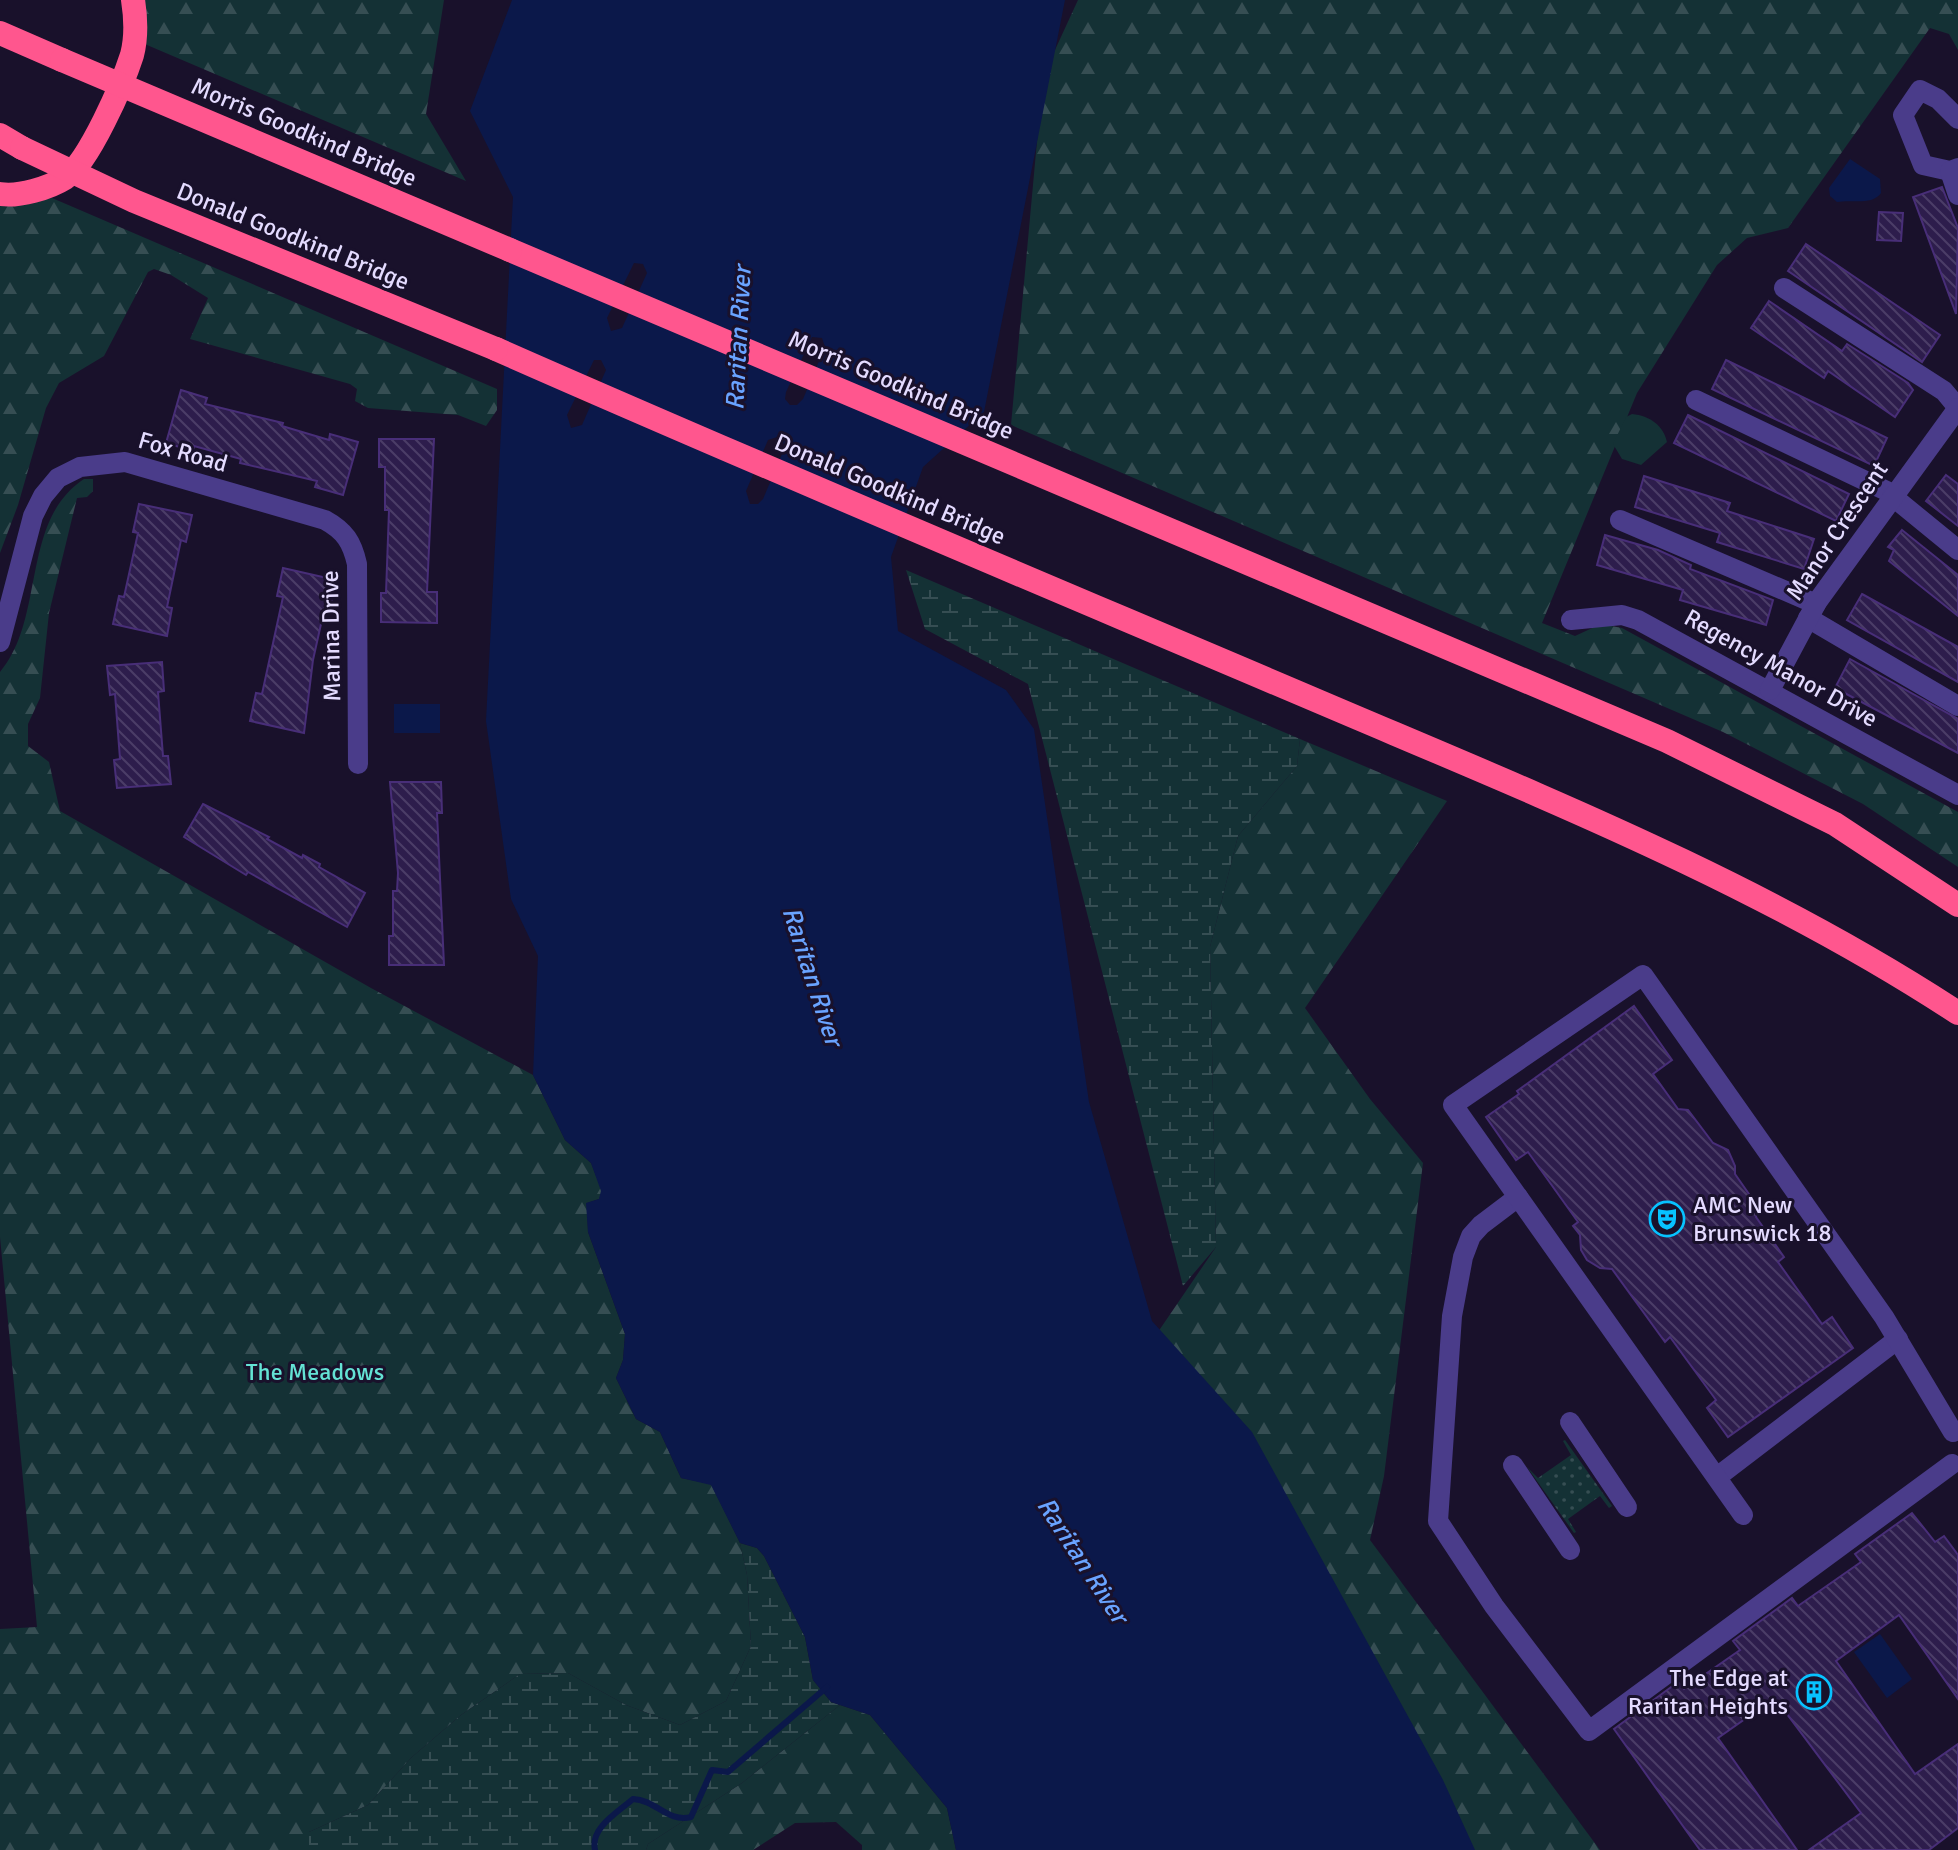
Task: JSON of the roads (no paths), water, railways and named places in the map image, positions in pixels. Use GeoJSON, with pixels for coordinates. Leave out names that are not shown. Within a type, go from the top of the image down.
{"type":"FeatureCollection","features":[{"type":"Feature","properties":{"kind":"highway"},"geometry":{"type":"LineString","coordinates":[[0,194],[37,190],[66,178],[87,155],[132,55],[137,23],[133,0]]}},
{"type":"Feature","properties":{"kind":"highway","name":"Morris Goodkind Bridge"},"geometry":{"type":"LineString","coordinates":[[0,33],[1585,705],[1750,780],[1835,824],[1958,905]]}},
{"type":"Feature","properties":{"kind":"highway","name":"Donald Goodkind Bridge"},"geometry":{"type":"LineString","coordinates":[[0,135],[134,201],[496,349],[1561,804],[1760,898],[1899,974],[1958,1013]]}},
{"type":"Feature","properties":{"kind":"street"},"geometry":{"type":"LineString","coordinates":[[1958,119],[1938,99],[1920,90],[1903,115],[1923,165],[1954,170],[1958,195]]}},
{"type":"Feature","properties":{"kind":"street"},"geometry":{"type":"LineString","coordinates":[[1784,288],[1944,391],[1958,408]]}},
{"type":"Feature","properties":{"kind":"street"},"geometry":{"type":"LineString","coordinates":[[1696,400],[1892,495],[1958,550]]}},
{"type":"Feature","properties":{"kind":"street","name":"Manor Crescent"},"geometry":{"type":"LineString","coordinates":[[1770,690],[1812,611],[1892,495],[1958,408]]}},
{"type":"Feature","properties":{"kind":"street","name":"Fox Road"},"geometry":{"type":"LineString","coordinates":[[0,642],[33,516],[43,496],[58,478],[80,467],[125,462],[325,520]]}},
{"type":"Feature","properties":{"kind":"street","name":"Marina Drive"},"geometry":{"type":"LineString","coordinates":[[325,520],[340,529],[353,545],[357,564],[358,764]]}},
{"type":"Feature","properties":{"kind":"street"},"geometry":{"type":"LineString","coordinates":[[1620,520],[1812,611],[1958,706]]}},
{"type":"Feature","properties":{"kind":"street","name":"Regency Manor Drive"},"geometry":{"type":"LineString","coordinates":[[1571,620],[1622,615],[1638,620],[1958,795]]}},
{"type":"Feature","properties":{"kind":"street"},"geometry":{"type":"LineString","coordinates":[[1518,1197],[1481,1225],[1471,1236],[1463,1257],[1452,1316],[1438,1521],[1494,1606],[1589,1731],[1955,1466],[1947,1451],[1956,1430],[1898,1339],[1643,975],[1453,1105],[1743,1515]]}},
{"type":"Feature","properties":{"kind":"street"},"geometry":{"type":"LineString","coordinates":[[1717,1477],[1898,1339]]}},
{"type":"Feature","properties":{"kind":"street"},"geometry":{"type":"LineString","coordinates":[[1570,1422],[1627,1507]]}},
{"type":"Feature","properties":{"kind":"street"},"geometry":{"type":"LineString","coordinates":[[1513,1465],[1570,1550]]}},
{"type":"Feature","properties":{"kind":"water","name":"Raritan River"},"geometry":{"type":"Polygon","coordinates":[[[512,0],[1065,0],[984,412],[923,467],[891,557],[898,631],[1006,690],[1034,729],[1089,1102],[1152,1321],[1252,1432],[1443,1780],[1475,1850],[956,1850],[947,1808],[870,1715],[831,1702],[813,1680],[805,1637],[764,1556],[757,1548],[740,1543],[711,1485],[681,1478],[660,1432],[636,1419],[616,1378],[623,1360],[625,1334],[588,1232],[586,1203],[599,1199],[601,1191],[591,1163],[565,1140],[533,1075],[538,956],[511,899],[486,721],[513,197],[470,111],[512,0]]]}},
{"type":"Feature","properties":{"kind":"water"},"geometry":{"type":"Polygon","coordinates":[[[1850,159],[1880,179],[1881,193],[1877,197],[1867,201],[1837,202],[1830,196],[1829,188],[1850,159]]]}},
{"type":"Feature","properties":{"kind":"water"},"geometry":{"type":"Polygon","coordinates":[[[394,704],[440,704],[440,733],[394,733],[394,704]]]}},
{"type":"Feature","properties":{"kind":"water"},"geometry":{"type":"Polygon","coordinates":[[[1880,1634],[1912,1679],[1887,1698],[1854,1652],[1880,1634]]]}},
{"type":"Feature","properties":{"kind":"waterway"},"geometry":{"type":"LineString","coordinates":[[595,1850],[601,1828],[633,1799],[649,1803],[675,1817],[691,1817],[712,1770],[728,1772],[827,1687]]}},
{"type":"Feature","properties":{"kind":"place","name":"AMC New Brunswick 18"},"geometry":{"type":"Point","coordinates":[1667,1219]}},
{"type":"Feature","properties":{"kind":"place","name":"The Edge at Raritan Heights"},"geometry":{"type":"Point","coordinates":[1814,1692]}},
{"type":"Feature","properties":{"kind":"park label","name":"The Meadows"},"geometry":{"type":"Point","coordinates":[315,1372]}}]}
